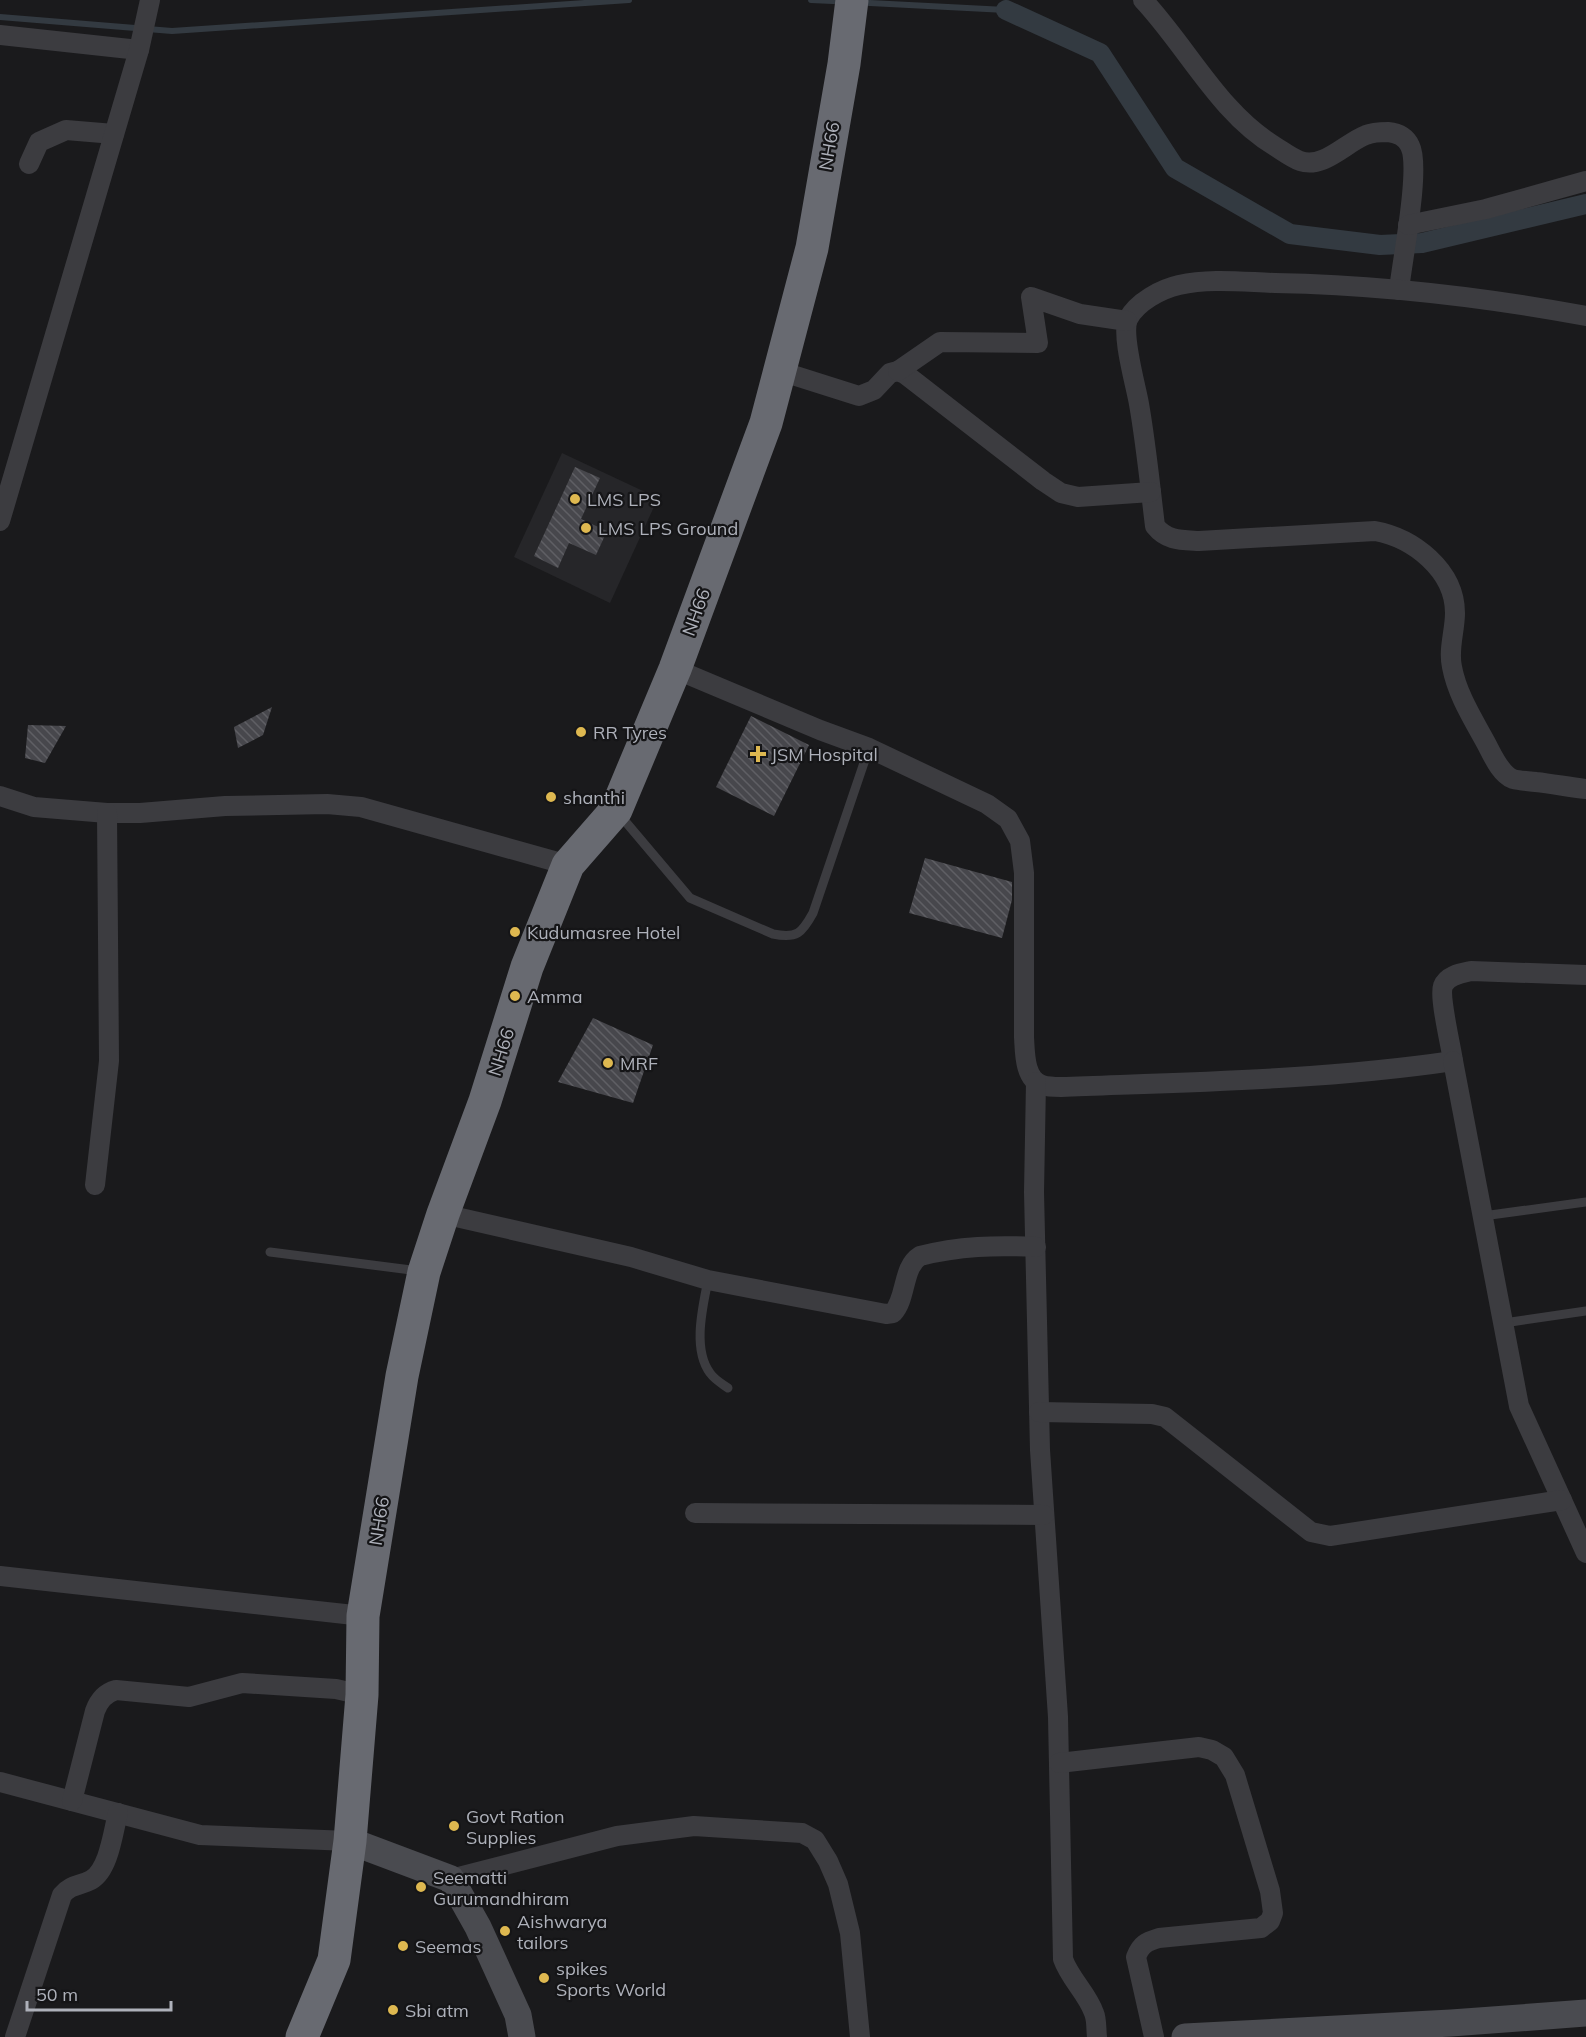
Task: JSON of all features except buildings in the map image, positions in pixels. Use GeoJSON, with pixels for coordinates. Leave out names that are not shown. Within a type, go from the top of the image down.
{"type":"FeatureCollection","features":[{"type":"Feature","properties":{"kind":"highway","name":"NH66"},"geometry":{"type":"LineString","coordinates":[[302,2037],[334,1960],[350,1841],[362,1695],[363,1616],[402,1376],[424,1272],[485,1101],[527,967],[568,865],[616,810],[675,669],[766,423],[812,248],[852,0]]}},
{"type":"Feature","properties":{"kind":"street"},"geometry":{"type":"LineString","coordinates":[[1143,0],[1160,18],[1226,104],[1255,135],[1299,161],[1310,163],[1329,157],[1364,135],[1377,132],[1392,132],[1405,138],[1414,159],[1399,290]]}},
{"type":"Feature","properties":{"kind":"street"},"geometry":{"type":"LineString","coordinates":[[0,521],[140,45],[149,3]]}},
{"type":"Feature","properties":{"kind":"street"},"geometry":{"type":"LineString","coordinates":[[0,35],[140,45]]}},
{"type":"Feature","properties":{"kind":"street"},"geometry":{"type":"LineString","coordinates":[[28,164],[39,142],[66,130],[114,134]]}},
{"type":"Feature","properties":{"kind":"street"},"geometry":{"type":"LineString","coordinates":[[1407,229],[1586,181]]}},
{"type":"Feature","properties":{"kind":"street"},"geometry":{"type":"LineString","coordinates":[[1586,316],[1399,290],[1317,284],[1204,281],[1178,285],[1159,292],[1137,308],[1127,321],[1127,348],[1139,404],[1155,526],[1162,534],[1174,539],[1199,542],[1374,531],[1389,533],[1409,542],[1438,567],[1451,591],[1455,610],[1455,628],[1450,649],[1452,668],[1461,696],[1496,762],[1511,778],[1586,789]]}},
{"type":"Feature","properties":{"kind":"street"},"geometry":{"type":"LineString","coordinates":[[780,371],[859,396],[874,390],[890,373],[898,371],[940,342],[1038,343],[1030,297],[1080,314],[1127,321]]}},
{"type":"Feature","properties":{"kind":"street"},"geometry":{"type":"LineString","coordinates":[[898,371],[1061,493],[1078,497],[1151,492]]}},
{"type":"Feature","properties":{"kind":"street"},"geometry":{"type":"LineString","coordinates":[[675,669],[820,730],[869,748],[987,804],[1008,819],[1020,841],[1024,873],[1024,1037],[1026,1063],[1036,1082],[1035,1247],[1039,1412],[1058,1718],[1063,1959],[1067,1970],[1088,2000],[1095,2015],[1097,2037]]}},
{"type":"Feature","properties":{"kind":"street"},"geometry":{"type":"LineString","coordinates":[[0,796],[34,807],[107,813],[327,804],[361,807],[568,865]]}},
{"type":"Feature","properties":{"kind":"street"},"geometry":{"type":"LineString","coordinates":[[95,1185],[109,1061],[107,813]]}},
{"type":"Feature","properties":{"kind":"street"},"geometry":{"type":"LineString","coordinates":[[1586,975],[1472,971],[1451,977],[1443,986],[1442,999],[1519,1406],[1586,1552]]}},
{"type":"Feature","properties":{"kind":"street"},"geometry":{"type":"LineString","coordinates":[[1036,1082],[1043,1086],[1061,1087],[1242,1080],[1409,1067],[1454,1061]]}},
{"type":"Feature","properties":{"kind":"street"},"geometry":{"type":"LineString","coordinates":[[443,1214],[632,1257],[708,1280],[886,1314],[893,1313],[899,1307],[910,1268],[914,1260],[920,1256],[973,1246],[1035,1247]]}},
{"type":"Feature","properties":{"kind":"street"},"geometry":{"type":"LineString","coordinates":[[1039,1412],[1152,1414],[1165,1417],[1311,1532],[1330,1536],[1562,1500]]}},
{"type":"Feature","properties":{"kind":"street"},"geometry":{"type":"LineString","coordinates":[[694,1513],[1044,1515]]}},
{"type":"Feature","properties":{"kind":"street"},"geometry":{"type":"LineString","coordinates":[[0,1576],[363,1616]]}},
{"type":"Feature","properties":{"kind":"street"},"geometry":{"type":"LineString","coordinates":[[72,1801],[95,1711],[101,1698],[109,1692],[116,1690],[189,1697],[242,1683],[324,1688],[362,1695]]}},
{"type":"Feature","properties":{"kind":"street"},"geometry":{"type":"LineString","coordinates":[[1059,1762],[1199,1747],[1212,1750],[1224,1757],[1235,1775],[1270,1891],[1273,1913],[1270,1922],[1262,1928],[1159,1938],[1144,1942],[1136,1957],[1154,2037]]}},
{"type":"Feature","properties":{"kind":"street"},"geometry":{"type":"LineString","coordinates":[[0,1782],[200,1835],[350,1841],[452,1879],[617,1836],[694,1826],[802,1833],[815,1840],[838,1884],[850,1933],[860,2037]]}},
{"type":"Feature","properties":{"kind":"street"},"geometry":{"type":"LineString","coordinates":[[15,2037],[62,1895],[68,1888],[90,1880],[100,1873],[105,1865],[118,1813]]}},
{"type":"Feature","properties":{"kind":"street"},"geometry":{"type":"LineString","coordinates":[[452,1879],[518,2015],[522,2037]]}},
{"type":"Feature","properties":{"kind":"street"},"geometry":{"type":"LineString","coordinates":[[1185,2037],[1451,2023],[1586,2013]]}},
{"type":"Feature","properties":{"kind":"lane"},"geometry":{"type":"LineString","coordinates":[[616,810],[690,898],[773,934],[787,937],[797,934],[813,913],[869,748]]}},
{"type":"Feature","properties":{"kind":"lane"},"geometry":{"type":"LineString","coordinates":[[1483,1216],[1586,1202]]}},
{"type":"Feature","properties":{"kind":"lane"},"geometry":{"type":"LineString","coordinates":[[270,1252],[424,1272]]}},
{"type":"Feature","properties":{"kind":"lane"},"geometry":{"type":"LineString","coordinates":[[708,1280],[701,1319],[700,1341],[707,1370],[728,1388]]}},
{"type":"Feature","properties":{"kind":"lane"},"geometry":{"type":"LineString","coordinates":[[1504,1323],[1586,1311]]}},
{"type":"Feature","properties":{"kind":"shaded area","name":"LMS LPS Ground"},"geometry":{"type":"Polygon","coordinates":[[[562,453],[658,498],[610,603],[514,557],[562,453]]]}},
{"type":"Feature","properties":{"kind":"waterway"},"geometry":{"type":"LineString","coordinates":[[0,17],[172,31],[629,0]]}},
{"type":"Feature","properties":{"kind":"waterway"},"geometry":{"type":"LineString","coordinates":[[811,0],[833,1]]}},
{"type":"Feature","properties":{"kind":"waterway"},"geometry":{"type":"LineString","coordinates":[[870,3],[1006,10]]}},
{"type":"Feature","properties":{"kind":"waterway"},"geometry":{"type":"LineString","coordinates":[[1006,10],[1100,53],[1175,168],[1290,234],[1380,245],[1422,243],[1586,204]]}},
{"type":"Feature","properties":{"kind":"place","name":"LMS LPS"},"geometry":{"type":"Point","coordinates":[575,499]}},
{"type":"Feature","properties":{"kind":"place","name":"LMS LPS Ground"},"geometry":{"type":"Point","coordinates":[586,528]}},
{"type":"Feature","properties":{"kind":"place","name":"RR Tyres"},"geometry":{"type":"Point","coordinates":[581,732]}},
{"type":"Feature","properties":{"kind":"place","name":"JSM Hospital"},"geometry":{"type":"Point","coordinates":[758,754]}},
{"type":"Feature","properties":{"kind":"place","name":"shanthi"},"geometry":{"type":"Point","coordinates":[551,797]}},
{"type":"Feature","properties":{"kind":"place","name":"Kudumasree Hotel"},"geometry":{"type":"Point","coordinates":[515,932]}},
{"type":"Feature","properties":{"kind":"place","name":"Amma"},"geometry":{"type":"Point","coordinates":[515,996]}},
{"type":"Feature","properties":{"kind":"place","name":"MRF"},"geometry":{"type":"Point","coordinates":[608,1063]}},
{"type":"Feature","properties":{"kind":"place","name":"Govt Ration Supplies"},"geometry":{"type":"Point","coordinates":[454,1826]}},
{"type":"Feature","properties":{"kind":"place","name":"Seematti Gurumandhiram"},"geometry":{"type":"Point","coordinates":[421,1887]}},
{"type":"Feature","properties":{"kind":"place","name":"Aishwarya tailors"},"geometry":{"type":"Point","coordinates":[505,1931]}},
{"type":"Feature","properties":{"kind":"place","name":"Seemas"},"geometry":{"type":"Point","coordinates":[403,1946]}},
{"type":"Feature","properties":{"kind":"place","name":"spikes Sports World"},"geometry":{"type":"Point","coordinates":[544,1978]}},
{"type":"Feature","properties":{"kind":"place","name":"Sbi atm"},"geometry":{"type":"Point","coordinates":[393,2010]}}]}
